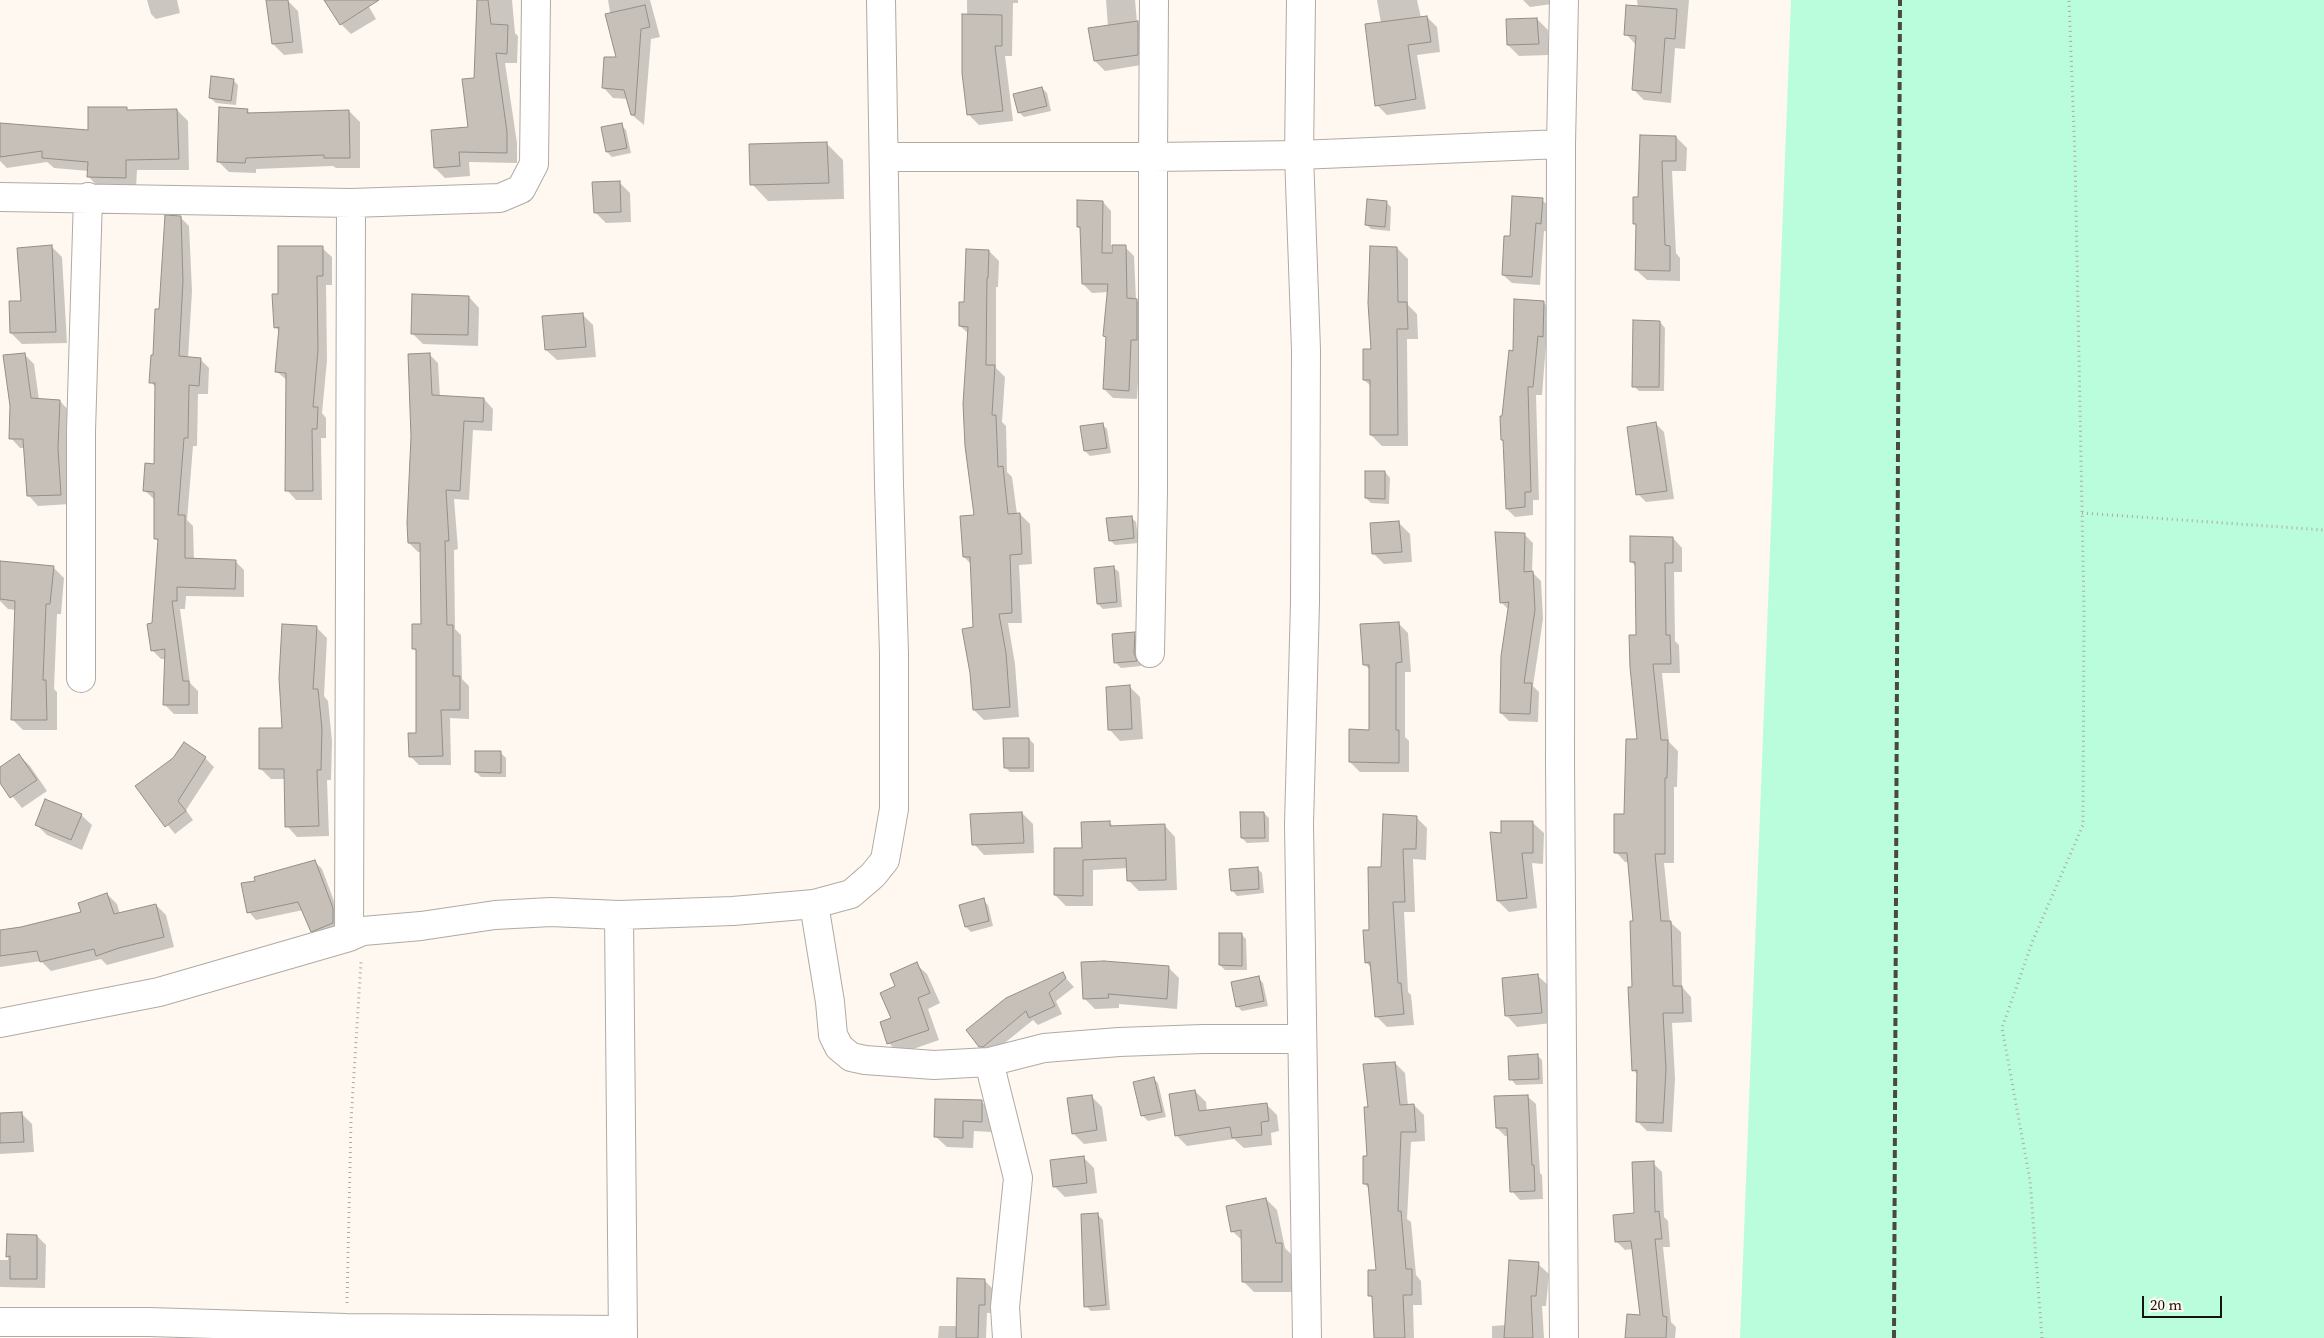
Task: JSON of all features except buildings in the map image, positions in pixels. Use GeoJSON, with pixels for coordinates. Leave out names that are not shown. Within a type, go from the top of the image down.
{"type":"FeatureCollection","features":[{"type":"Feature","properties":{"kind":"street"},"geometry":{"type":"LineString","coordinates":[[0,197],[88,197],[351,203],[500,198],[521,189],[534,164],[536,0]]}},
{"type":"Feature","properties":{"kind":"street"},"geometry":{"type":"LineString","coordinates":[[0,1023],[159,992],[356,934],[495,916],[551,912],[619,915],[733,911],[814,904],[850,894],[873,875],[885,860],[894,809],[894,654],[889,485],[881,0]]}},
{"type":"Feature","properties":{"kind":"street"},"geometry":{"type":"LineString","coordinates":[[1150,653],[1153,491],[1154,0]]}},
{"type":"Feature","properties":{"kind":"street"},"geometry":{"type":"LineString","coordinates":[[1301,0],[1299,155],[1306,350],[1305,603],[1298,824],[1307,1338]]}},
{"type":"Feature","properties":{"kind":"street"},"geometry":{"type":"LineString","coordinates":[[1564,0],[1561,144],[1560,772],[1564,1338]]}},
{"type":"Feature","properties":{"kind":"street"},"geometry":{"type":"LineString","coordinates":[[885,157],[1299,155],[1561,144]]}},
{"type":"Feature","properties":{"kind":"street"},"geometry":{"type":"LineString","coordinates":[[81,678],[80,431],[88,197]]}},
{"type":"Feature","properties":{"kind":"street"},"geometry":{"type":"LineString","coordinates":[[351,203],[356,934]]}},
{"type":"Feature","properties":{"kind":"street"},"geometry":{"type":"LineString","coordinates":[[814,904],[830,1002],[832,1034],[839,1047],[851,1057],[865,1060],[934,1065],[989,1062],[1044,1048],[1110,1043],[1203,1039],[1301,1040]]}},
{"type":"Feature","properties":{"kind":"street"},"geometry":{"type":"LineString","coordinates":[[0,1322],[149,1322],[346,1333],[623,1334],[619,915]]}},
{"type":"Feature","properties":{"kind":"street"},"geometry":{"type":"LineString","coordinates":[[989,1062],[1018,1178],[1005,1307],[1007,1338]]}},
{"type":"Feature","properties":{"kind":"path"},"geometry":{"type":"LineString","coordinates":[[2042,1338],[2030,1180],[2002,1028],[2033,940],[2084,825],[2084,609],[2076,178],[2070,0]]}},
{"type":"Feature","properties":{"kind":"path"},"geometry":{"type":"LineString","coordinates":[[2082,512],[2324,530]]}},
{"type":"Feature","properties":{"kind":"path"},"geometry":{"type":"LineString","coordinates":[[346,1333],[356,934]]}},
{"type":"Feature","properties":{"kind":"green space"},"geometry":{"type":"Polygon","coordinates":[[[1791,0],[2324,0],[2324,1338],[1740,1338],[1791,0]]]}},
{"type":"Feature","properties":{"kind":"railway"},"geometry":{"type":"LineString","coordinates":[[1894,1338],[1900,0]]}}]}
